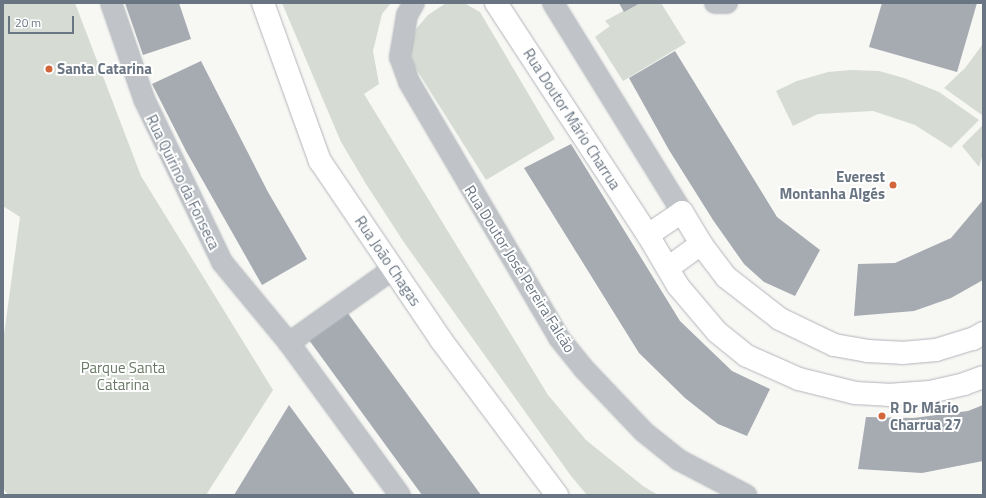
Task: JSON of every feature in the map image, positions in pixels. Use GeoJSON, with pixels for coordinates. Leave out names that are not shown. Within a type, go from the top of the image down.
{"type":"FeatureCollection","features":[{"type":"Feature","properties":{"kind":"street","name":"Rua Quirino da Fonseca"},"geometry":{"type":"LineString","coordinates":[[111,3],[144,99],[222,262],[289,343],[400,495]]}},
{"type":"Feature","properties":{"kind":"street","name":"Rua João Chagas"},"geometry":{"type":"LineString","coordinates":[[263,3],[320,161],[441,340],[557,495]]}},
{"type":"Feature","properties":{"kind":"street","name":"Rua Doutor José Pereira Falcão"},"geometry":{"type":"LineString","coordinates":[[414,3],[407,15],[400,57],[409,82],[560,338],[584,369],[644,432],[679,460],[746,495]]}},
{"type":"Feature","properties":{"kind":"street","name":"Rua Doutor Mário Charrua"},"geometry":{"type":"LineString","coordinates":[[496,3],[694,306],[717,332],[747,356],[799,379],[848,392],[888,395],[930,392],[964,384],[983,377]]}},
{"type":"Feature","properties":{"kind":"street"},"geometry":{"type":"LineString","coordinates":[[553,3],[701,244],[726,277],[756,302],[780,319],[834,345],[867,351],[902,353],[936,350],[973,339],[983,334]]}},
{"type":"Feature","properties":{"kind":"street"},"geometry":{"type":"LineString","coordinates":[[715,3],[727,3]]}},
{"type":"Feature","properties":{"kind":"street"},"geometry":{"type":"LineString","coordinates":[[648,235],[682,212]]}},
{"type":"Feature","properties":{"kind":"street"},"geometry":{"type":"LineString","coordinates":[[668,268],[701,244]]}},
{"type":"Feature","properties":{"kind":"street"},"geometry":{"type":"LineString","coordinates":[[289,343],[393,269]]}},
{"type":"Feature","properties":{"kind":"green space","name":"Parque Santa Catarina"},"geometry":{"type":"Polygon","coordinates":[[[3,3],[75,3],[141,176],[273,390],[206,495],[8,495],[3,488],[3,342],[20,217],[3,206],[3,3]]]}},
{"type":"Feature","properties":{"kind":"green space"},"geometry":{"type":"Polygon","coordinates":[[[282,3],[391,3],[382,14],[373,51],[379,84],[364,94],[548,395],[586,440],[643,486],[658,495],[587,495],[571,476],[403,241],[366,184],[341,142],[282,3]]]}},
{"type":"Feature","properties":{"kind":"green space"},"geometry":{"type":"Polygon","coordinates":[[[446,3],[466,4],[480,12],[555,139],[486,180],[413,64],[410,47],[416,29],[428,15],[446,3]]]}},
{"type":"Feature","properties":{"kind":"green space"},"geometry":{"type":"Polygon","coordinates":[[[638,3],[661,3],[686,43],[623,81],[595,37],[610,26],[605,21],[638,3]]]}},
{"type":"Feature","properties":{"kind":"green space"},"geometry":{"type":"Polygon","coordinates":[[[983,44],[982,115],[944,88],[965,68],[983,44]]]}},
{"type":"Feature","properties":{"kind":"green space"},"geometry":{"type":"Polygon","coordinates":[[[851,70],[879,71],[904,78],[939,92],[979,120],[951,148],[915,125],[873,111],[818,114],[793,126],[776,91],[797,81],[828,72],[851,70]]]}},
{"type":"Feature","properties":{"kind":"green space"},"geometry":{"type":"Polygon","coordinates":[[[983,125],[983,154],[979,167],[962,146],[983,125]]]}},
{"type":"Feature","properties":{"kind":"building"},"geometry":{"type":"Polygon","coordinates":[[[125,3],[179,3],[191,39],[143,55],[125,3]]]}},
{"type":"Feature","properties":{"kind":"building"},"geometry":{"type":"Polygon","coordinates":[[[619,3],[640,3],[624,12],[619,3]]]}},
{"type":"Feature","properties":{"kind":"building"},"geometry":{"type":"Polygon","coordinates":[[[882,3],[977,3],[957,72],[869,47],[882,3]]]}},
{"type":"Feature","properties":{"kind":"building"},"geometry":{"type":"Polygon","coordinates":[[[675,51],[777,217],[820,250],[795,296],[764,282],[744,264],[713,220],[669,150],[629,78],[675,51]]]}},
{"type":"Feature","properties":{"kind":"building"},"geometry":{"type":"Polygon","coordinates":[[[201,61],[268,192],[307,259],[262,285],[186,151],[152,84],[201,61]]]}},
{"type":"Feature","properties":{"kind":"building"},"geometry":{"type":"Polygon","coordinates":[[[571,144],[680,321],[732,371],[770,389],[747,436],[718,424],[685,398],[639,353],[524,168],[571,144]]]}},
{"type":"Feature","properties":{"kind":"building"},"geometry":{"type":"Polygon","coordinates":[[[983,200],[983,280],[951,298],[914,311],[854,316],[858,264],[895,263],[951,238],[983,200]]]}},
{"type":"Feature","properties":{"kind":"building"},"geometry":{"type":"Polygon","coordinates":[[[347,312],[481,495],[422,495],[309,340],[347,312]]]}},
{"type":"Feature","properties":{"kind":"building"},"geometry":{"type":"Polygon","coordinates":[[[289,405],[355,495],[234,495],[289,405]]]}},
{"type":"Feature","properties":{"kind":"building"},"geometry":{"type":"Polygon","coordinates":[[[983,405],[983,461],[922,473],[858,469],[866,417],[913,418],[968,411],[983,405]]]}},
{"type":"Feature","properties":{"kind":"place","name":"Santa Catarina"},"geometry":{"type":"Point","coordinates":[49,69]}},
{"type":"Feature","properties":{"kind":"place","name":"Everest Montanha Algés"},"geometry":{"type":"Point","coordinates":[893,185]}},
{"type":"Feature","properties":{"kind":"place","name":"R Dr Mário Charrua 27"},"geometry":{"type":"Point","coordinates":[882,416]}}]}
